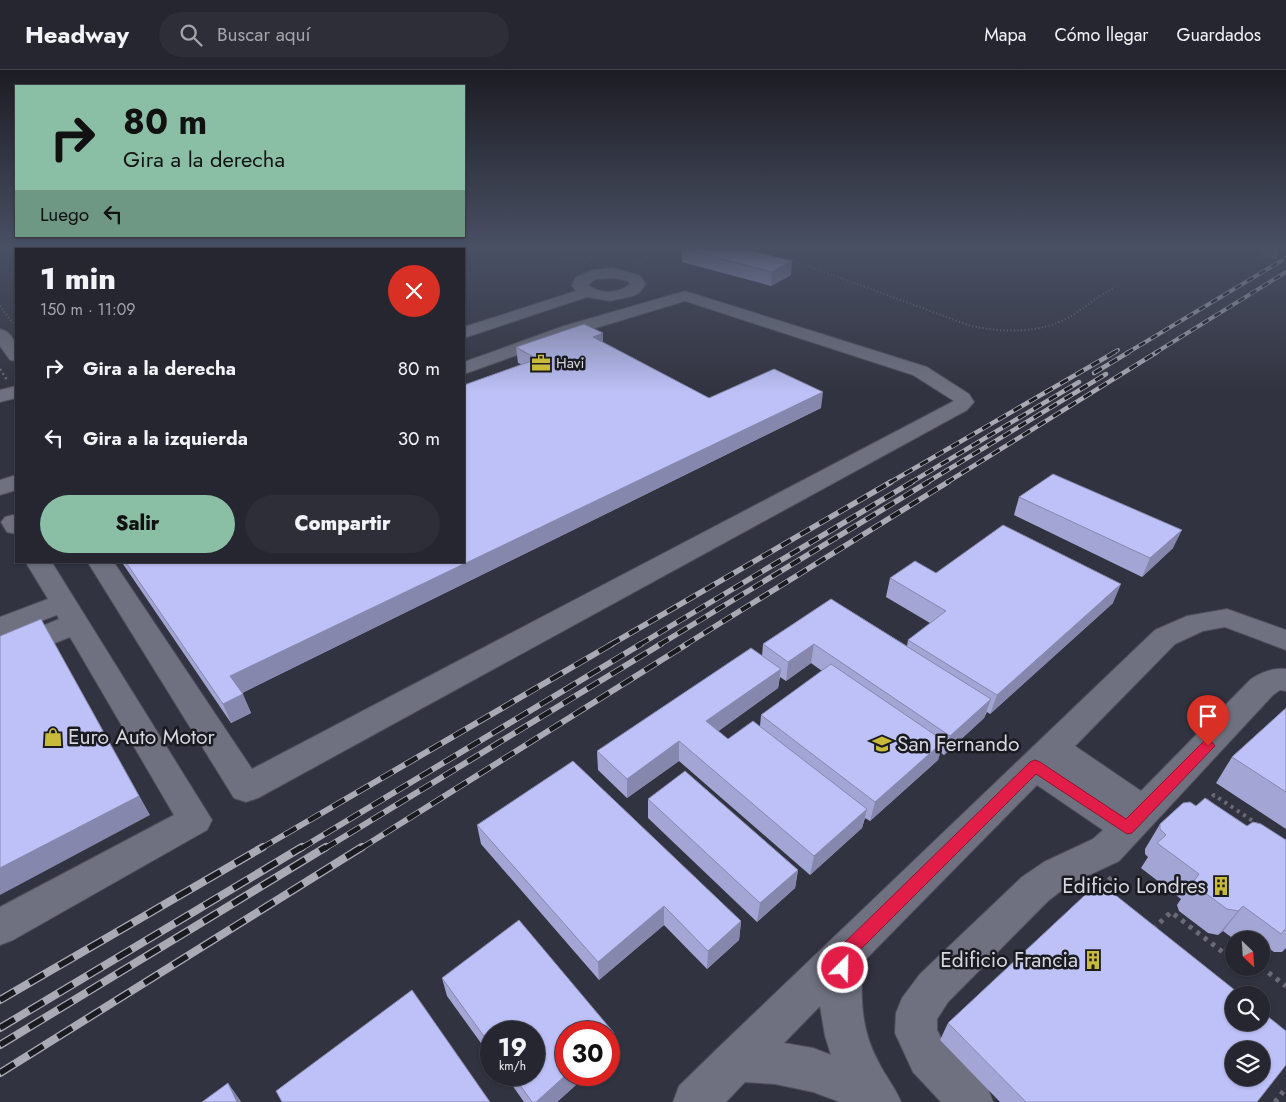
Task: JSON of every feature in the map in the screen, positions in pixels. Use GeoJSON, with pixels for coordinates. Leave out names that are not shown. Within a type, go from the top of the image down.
{"type":"FeatureCollection","features":[{"type":"Feature","properties":{"kind":"street"},"geometry":{"type":"LineString","coordinates":[[465,333],[572,297]]}},
{"type":"Feature","properties":{"kind":"street"},"geometry":{"type":"LineString","coordinates":[[465,368],[570,330],[681,297]]}},
{"type":"Feature","properties":{"kind":"street"},"geometry":{"type":"LineString","coordinates":[[101,563],[246,788],[960,406],[964,402],[962,398],[920,371],[689,297]]}},
{"type":"Feature","properties":{"kind":"street"},"geometry":{"type":"LineString","coordinates":[[0,334],[15,355]]}},
{"type":"Feature","properties":{"kind":"street"},"geometry":{"type":"LineString","coordinates":[[0,396],[15,392]]}},
{"type":"Feature","properties":{"kind":"street"},"geometry":{"type":"LineString","coordinates":[[0,488],[15,482]]}},
{"type":"Feature","properties":{"kind":"street"},"geometry":{"type":"LineString","coordinates":[[0,927],[195,820],[39,563]]}},
{"type":"Feature","properties":{"kind":"street"},"geometry":{"type":"LineString","coordinates":[[0,627],[70,613]]}},
{"type":"Feature","properties":{"kind":"street"},"geometry":{"type":"LineString","coordinates":[[0,655],[70,613]]}},
{"type":"Feature","properties":{"kind":"street"},"geometry":{"type":"LineString","coordinates":[[695,1102],[1165,637],[1197,622],[1227,618],[1286,640]]}},
{"type":"Feature","properties":{"kind":"street"},"geometry":{"type":"LineString","coordinates":[[971,1102],[928,1057],[916,1033],[917,1013],[934,988],[1035,889],[1057,873],[1106,850],[1262,688],[1275,679],[1286,680]]}},
{"type":"Feature","properties":{"kind":"street"},"geometry":{"type":"LineString","coordinates":[[1044,757],[1136,820]]}},
{"type":"Feature","properties":{"kind":"street"},"geometry":{"type":"LineString","coordinates":[[844,954],[840,995],[848,1048],[874,1097]]}},
{"type":"Feature","properties":{"kind":"street"},"geometry":{"type":"LineString","coordinates":[[736,1060],[775,1063],[813,1070],[874,1097]]}},
{"type":"Feature","properties":{"kind":"path"},"geometry":{"type":"LineString","coordinates":[[894,297],[971,326],[996,332],[1022,333],[1050,327],[1099,297]]}},
{"type":"Feature","properties":{"kind":"path"},"geometry":{"type":"LineString","coordinates":[[0,306],[15,326]]}},
{"type":"Feature","properties":{"kind":"path"},"geometry":{"type":"LineString","coordinates":[[1214,795],[1264,828]]}},
{"type":"Feature","properties":{"kind":"path"},"geometry":{"type":"LineString","coordinates":[[1250,829],[1256,823]]}},
{"type":"Feature","properties":{"kind":"path"},"geometry":{"type":"LineString","coordinates":[[1099,890],[1107,896]]}},
{"type":"Feature","properties":{"kind":"path"},"geometry":{"type":"LineString","coordinates":[[1151,932],[1171,912],[1225,952]]}},
{"type":"Feature","properties":{"kind":"path"},"geometry":{"type":"LineString","coordinates":[[1144,926],[1159,938]]}},
{"type":"Feature","properties":{"kind":"path"},"geometry":{"type":"LineString","coordinates":[[1270,974],[1286,986]]}},
{"type":"Feature","properties":{"kind":"path"},"geometry":{"type":"LineString","coordinates":[[1275,1102],[1286,1088]]}},
{"type":"Feature","properties":{"kind":"building"},"geometry":{"type":"Polygon","coordinates":[[[584,324],[603,333],[593,337],[709,398],[774,369],[823,392],[230,676],[243,694],[223,704],[126,563],[465,563],[465,385],[537,359],[516,347],[584,324]]]}},
{"type":"Feature","properties":{"kind":"building"},"geometry":{"type":"Polygon","coordinates":[[[1053,474],[1182,530],[1150,558],[1019,497],[1053,474]]]}},
{"type":"Feature","properties":{"kind":"building"},"geometry":{"type":"Polygon","coordinates":[[[1003,525],[1121,584],[997,695],[908,640],[946,611],[890,578],[915,561],[936,573],[1003,525]]]}},
{"type":"Feature","properties":{"kind":"building"},"geometry":{"type":"Polygon","coordinates":[[[831,599],[991,699],[950,736],[814,644],[788,662],[763,644],[831,599]]]}},
{"type":"Feature","properties":{"kind":"building","name":"Euro Auto Motor"},"geometry":{"type":"Polygon","coordinates":[[[41,619],[139,796],[0,868],[0,636],[41,619]]]}},
{"type":"Feature","properties":{"kind":"building"},"geometry":{"type":"Polygon","coordinates":[[[751,648],[781,669],[706,721],[728,739],[753,721],[867,809],[814,856],[679,741],[627,779],[597,751],[751,648]]]}},
{"type":"Feature","properties":{"kind":"building"},"geometry":{"type":"Polygon","coordinates":[[[831,664],[944,741],[875,802],[761,715],[831,664]]]}},
{"type":"Feature","properties":{"kind":"building"},"geometry":{"type":"Polygon","coordinates":[[[1286,708],[1286,792],[1232,757],[1286,708]]]}},
{"type":"Feature","properties":{"kind":"building"},"geometry":{"type":"Polygon","coordinates":[[[573,761],[741,921],[708,951],[664,906],[598,962],[477,825],[573,761]]]}},
{"type":"Feature","properties":{"kind":"building"},"geometry":{"type":"Polygon","coordinates":[[[685,771],[798,870],[760,903],[648,799],[685,771]]]}},
{"type":"Feature","properties":{"kind":"building"},"geometry":{"type":"Polygon","coordinates":[[[1205,798],[1247,826],[1253,822],[1261,824],[1286,840],[1286,928],[1281,934],[1243,906],[1238,911],[1227,909],[1197,887],[1194,881],[1199,874],[1157,843],[1166,835],[1160,829],[1160,824],[1183,803],[1190,802],[1196,806],[1205,798]]]}},
{"type":"Feature","properties":{"kind":"building","name":"Edificio Francia"},"geometry":{"type":"Polygon","coordinates":[[[1099,882],[1230,986],[1225,986],[1225,1031],[1270,1031],[1270,1018],[1286,1031],[1286,1065],[1270,1085],[1270,1041],[1225,1041],[1225,1086],[1270,1086],[1257,1102],[1026,1102],[948,1023],[1099,882]]]}},
{"type":"Feature","properties":{"kind":"building"},"geometry":{"type":"Polygon","coordinates":[[[519,920],[604,1021],[555,1021],[555,1085],[536,1102],[532,1102],[521,1086],[545,1086],[545,1021],[480,1021],[480,1031],[442,978],[519,920]]]}},
{"type":"Feature","properties":{"kind":"building"},"geometry":{"type":"Polygon","coordinates":[[[412,990],[490,1102],[282,1102],[276,1091],[412,990]]]}},
{"type":"Feature","properties":{"kind":"building"},"geometry":{"type":"Polygon","coordinates":[[[228,1083],[237,1102],[202,1102],[228,1083]]]}},
{"type":"Feature","properties":{"kind":"railway"},"geometry":{"type":"LineString","coordinates":[[1127,353],[1220,297]]}},
{"type":"Feature","properties":{"kind":"railway"},"geometry":{"type":"LineString","coordinates":[[1155,353],[1245,297]]}},
{"type":"Feature","properties":{"kind":"railway"},"geometry":{"type":"LineString","coordinates":[[1113,353],[1118,350]]}},
{"type":"Feature","properties":{"kind":"railway"},"geometry":{"type":"LineString","coordinates":[[889,483],[1115,352]]}},
{"type":"Feature","properties":{"kind":"railway"},"geometry":{"type":"LineString","coordinates":[[1094,373],[1129,352]]}},
{"type":"Feature","properties":{"kind":"railway"},"geometry":{"type":"LineString","coordinates":[[946,483],[1157,352]]}},
{"type":"Feature","properties":{"kind":"railway"},"geometry":{"type":"LineString","coordinates":[[926,483],[1106,374]]}},
{"type":"Feature","properties":{"kind":"railway"},"geometry":{"type":"LineString","coordinates":[[910,483],[1079,382]]}},
{"type":"Feature","properties":{"kind":"railway"},"geometry":{"type":"LineString","coordinates":[[610,645],[891,482]]}},
{"type":"Feature","properties":{"kind":"railway"},"geometry":{"type":"LineString","coordinates":[[639,645],[912,482]]}},
{"type":"Feature","properties":{"kind":"railway"},"geometry":{"type":"LineString","coordinates":[[659,645],[928,482]]}},
{"type":"Feature","properties":{"kind":"railway"},"geometry":{"type":"LineString","coordinates":[[685,645],[948,482]]}},
{"type":"Feature","properties":{"kind":"railway"},"geometry":{"type":"LineString","coordinates":[[260,849],[612,644]]}},
{"type":"Feature","properties":{"kind":"railway"},"geometry":{"type":"LineString","coordinates":[[300,849],[641,644]]}},
{"type":"Feature","properties":{"kind":"railway"},"geometry":{"type":"LineString","coordinates":[[324,849],[661,644]]}},
{"type":"Feature","properties":{"kind":"railway"},"geometry":{"type":"LineString","coordinates":[[360,849],[687,644]]}},
{"type":"Feature","properties":{"kind":"railway"},"geometry":{"type":"LineString","coordinates":[[0,1000],[263,847]]}},
{"type":"Feature","properties":{"kind":"railway"},"geometry":{"type":"LineString","coordinates":[[0,1028],[302,847]]}},
{"type":"Feature","properties":{"kind":"railway"},"geometry":{"type":"LineString","coordinates":[[0,1045],[326,847]]}},
{"type":"Feature","properties":{"kind":"railway"},"geometry":{"type":"LineString","coordinates":[[0,1073],[362,847]]}},
{"type":"Feature","properties":{"kind":"place","name":"Havi"},"geometry":{"type":"Point","coordinates":[541,363]}},
{"type":"Feature","properties":{"kind":"place","name":"Euro Auto Motor"},"geometry":{"type":"Point","coordinates":[53,737]}},
{"type":"Feature","properties":{"kind":"place","name":"San Fernando"},"geometry":{"type":"Point","coordinates":[882,744]}},
{"type":"Feature","properties":{"kind":"place","name":"Edificio Londres"},"geometry":{"type":"Point","coordinates":[1221,886]}},
{"type":"Feature","properties":{"kind":"place","name":"Edificio Francia"},"geometry":{"type":"Point","coordinates":[1093,960]}},
{"type":"Feature","properties":{"kind":"route"},"geometry":{"type":"LineString","coordinates":[[843,968],[844,954],[1035,766],[1127,828],[1153,804],[1208,746]]}}]}
